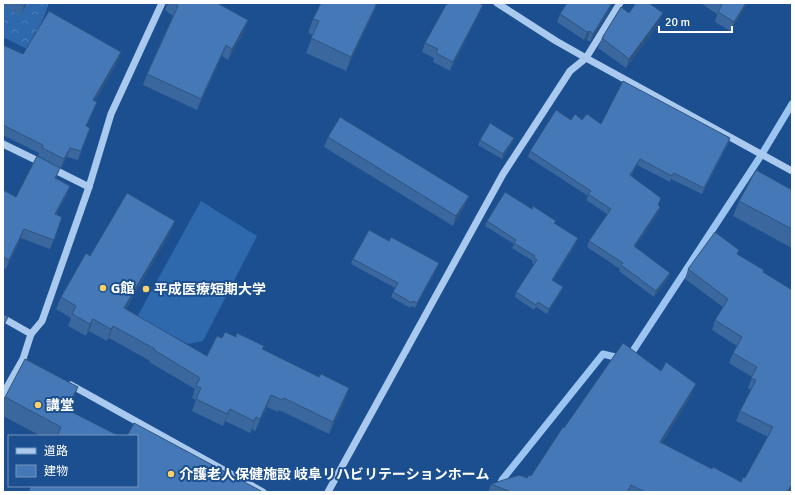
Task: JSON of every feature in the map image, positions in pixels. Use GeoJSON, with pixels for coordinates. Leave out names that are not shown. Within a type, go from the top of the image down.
{"type":"FeatureCollection","features":[{"type":"Feature","properties":{"kind":"street"},"geometry":{"type":"LineString","coordinates":[[3,394],[27,361],[31,334],[42,321],[89,187],[110,114],[162,3]]}},
{"type":"Feature","properties":{"kind":"street"},"geometry":{"type":"LineString","coordinates":[[497,3],[586,58],[792,171]]}},
{"type":"Feature","properties":{"kind":"street"},"geometry":{"type":"LineString","coordinates":[[328,492],[503,174],[570,70],[586,58],[620,3]]}},
{"type":"Feature","properties":{"kind":"street"},"geometry":{"type":"LineString","coordinates":[[3,144],[89,187]]}},
{"type":"Feature","properties":{"kind":"street"},"geometry":{"type":"LineString","coordinates":[[3,318],[31,334]]}},
{"type":"Feature","properties":{"kind":"street"},"geometry":{"type":"LineString","coordinates":[[64,382],[263,492]]}},
{"type":"Feature","properties":{"kind":"green space"},"geometry":{"type":"Polygon","coordinates":[[[3,3],[49,3],[31,51],[3,37],[3,3]]]}},
{"type":"Feature","properties":{"kind":"green space"},"geometry":{"type":"Polygon","coordinates":[[[201,201],[257,236],[203,341],[188,344],[137,317],[201,201]]]}},
{"type":"Feature","properties":{"kind":"building"},"geometry":{"type":"Polygon","coordinates":[[[18,3],[26,3],[24,6],[18,3]]]}},
{"type":"Feature","properties":{"kind":"building"},"geometry":{"type":"Polygon","coordinates":[[[174,3],[217,3],[248,20],[232,49],[226,45],[201,99],[147,74],[178,6],[174,3]]]}},
{"type":"Feature","properties":{"kind":"building"},"geometry":{"type":"Polygon","coordinates":[[[321,3],[377,3],[351,57],[311,38],[319,21],[313,19],[321,3]]]}},
{"type":"Feature","properties":{"kind":"building"},"geometry":{"type":"Polygon","coordinates":[[[447,3],[479,3],[483,5],[453,62],[436,53],[438,49],[425,43],[447,3]]]}},
{"type":"Feature","properties":{"kind":"building"},"geometry":{"type":"Polygon","coordinates":[[[567,3],[612,3],[593,34],[590,31],[587,32],[560,14],[567,3]]]}},
{"type":"Feature","properties":{"kind":"building"},"geometry":{"type":"Polygon","coordinates":[[[636,3],[649,3],[663,13],[629,59],[602,38],[621,7],[629,13],[636,3]]]}},
{"type":"Feature","properties":{"kind":"building"},"geometry":{"type":"Polygon","coordinates":[[[719,3],[746,3],[734,22],[718,12],[722,5],[719,3]]]}},
{"type":"Feature","properties":{"kind":"building"},"geometry":{"type":"Polygon","coordinates":[[[49,11],[121,52],[93,100],[97,102],[86,126],[90,128],[81,151],[70,148],[64,159],[42,148],[43,145],[3,125],[3,45],[23,54],[49,11]]]}},
{"type":"Feature","properties":{"kind":"building"},"geometry":{"type":"Polygon","coordinates":[[[623,81],[730,138],[704,188],[674,173],[672,176],[640,159],[630,175],[661,198],[658,205],[660,207],[634,246],[670,273],[656,291],[621,265],[623,263],[589,241],[611,209],[588,194],[591,191],[530,151],[556,110],[571,120],[575,114],[582,120],[587,114],[601,124],[623,81]]]}},
{"type":"Feature","properties":{"kind":"building"},"geometry":{"type":"Polygon","coordinates":[[[340,117],[469,196],[456,216],[328,137],[340,117]]]}},
{"type":"Feature","properties":{"kind":"building"},"geometry":{"type":"Polygon","coordinates":[[[490,123],[514,138],[503,154],[480,140],[490,123]]]}},
{"type":"Feature","properties":{"kind":"building"},"geometry":{"type":"Polygon","coordinates":[[[37,156],[60,168],[55,178],[70,186],[55,214],[62,217],[54,240],[24,229],[9,260],[3,257],[3,190],[16,197],[37,156]]]}},
{"type":"Feature","properties":{"kind":"building"},"geometry":{"type":"Polygon","coordinates":[[[756,170],[792,190],[792,229],[739,201],[756,170]]]}},
{"type":"Feature","properties":{"kind":"building"},"geometry":{"type":"Polygon","coordinates":[[[505,192],[532,209],[533,206],[556,221],[554,223],[578,238],[552,280],[563,287],[549,309],[538,302],[536,305],[516,292],[537,260],[534,258],[535,256],[514,243],[516,240],[487,221],[505,192]]]}},
{"type":"Feature","properties":{"kind":"building"},"geometry":{"type":"Polygon","coordinates":[[[127,193],[175,221],[124,308],[207,356],[217,336],[222,338],[225,332],[236,337],[237,333],[264,346],[262,349],[319,377],[321,374],[349,388],[333,422],[284,398],[282,400],[271,395],[260,419],[256,417],[254,421],[230,409],[227,414],[196,399],[201,388],[196,386],[200,378],[154,350],[155,349],[113,326],[111,329],[93,319],[90,324],[72,314],[76,306],[61,297],[86,253],[90,256],[127,193]]]}},
{"type":"Feature","properties":{"kind":"building"},"geometry":{"type":"Polygon","coordinates":[[[369,230],[389,241],[391,237],[439,263],[417,303],[413,301],[412,303],[393,292],[398,283],[353,259],[369,230]]]}},
{"type":"Feature","properties":{"kind":"building"},"geometry":{"type":"Polygon","coordinates":[[[715,232],[739,250],[737,254],[764,270],[763,272],[792,290],[792,484],[787,492],[645,492],[631,485],[627,492],[511,492],[491,484],[519,475],[527,478],[529,475],[531,476],[563,427],[564,428],[623,343],[661,371],[666,362],[696,384],[660,442],[741,482],[743,477],[745,478],[773,427],[740,411],[756,380],[751,378],[757,367],[733,353],[742,337],[715,320],[728,299],[688,269],[715,232]]]}},
{"type":"Feature","properties":{"kind":"building"},"geometry":{"type":"Polygon","coordinates":[[[3,314],[8,317],[3,326],[3,314]]]}},
{"type":"Feature","properties":{"kind":"building"},"geometry":{"type":"Polygon","coordinates":[[[25,359],[78,387],[66,409],[117,435],[57,435],[61,427],[5,397],[25,359]]]}},
{"type":"Feature","properties":{"kind":"building"},"geometry":{"type":"Polygon","coordinates":[[[134,423],[263,492],[28,492],[30,487],[138,487],[138,435],[128,435],[134,423]]]}},
{"type":"Feature","properties":{"kind":"waterway"},"geometry":{"type":"LineString","coordinates":[[497,492],[502,480],[603,354],[627,360],[762,154],[792,104]]}},
{"type":"Feature","properties":{"kind":"place","name":"G館"},"geometry":{"type":"Point","coordinates":[103,288]}},
{"type":"Feature","properties":{"kind":"place","name":"平成医療短期大学"},"geometry":{"type":"Point","coordinates":[146,289]}},
{"type":"Feature","properties":{"kind":"place","name":"講堂"},"geometry":{"type":"Point","coordinates":[38,405]}},
{"type":"Feature","properties":{"kind":"place","name":"介護老人保健施設 岐阜リハビリテーションホーム"},"geometry":{"type":"Point","coordinates":[171,474]}}]}
